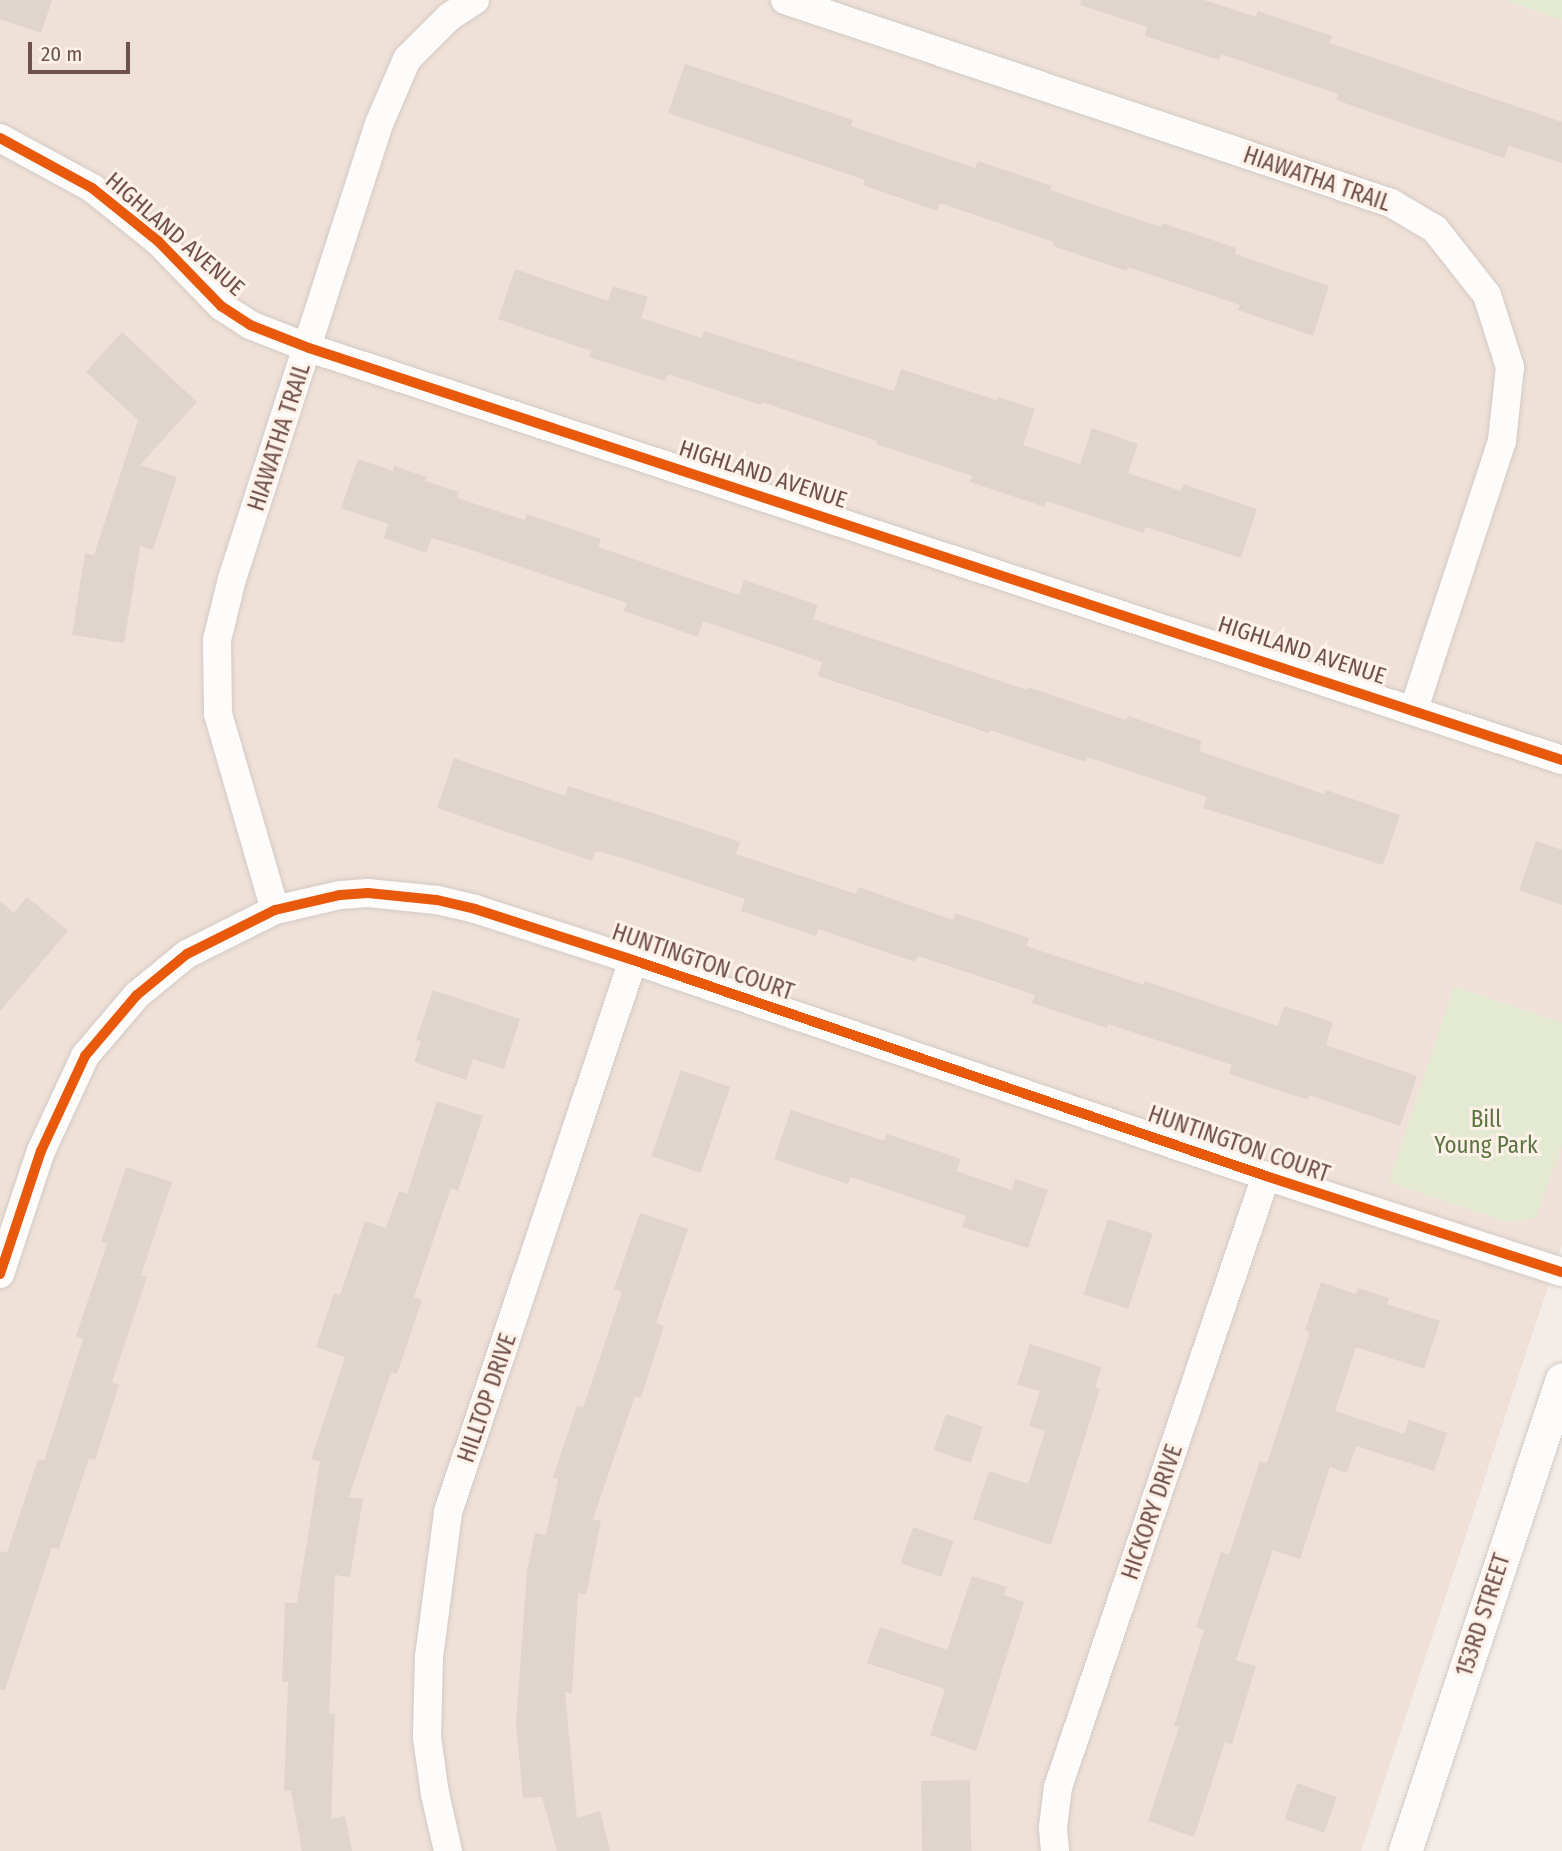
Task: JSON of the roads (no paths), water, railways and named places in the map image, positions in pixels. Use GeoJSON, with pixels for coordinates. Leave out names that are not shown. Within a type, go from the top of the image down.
{"type":"FeatureCollection","features":[{"type":"Feature","properties":{"kind":"street","name":"HIAWATHA TRAIL"},"geometry":{"type":"LineString","coordinates":[[275,910],[218,714],[216,640],[232,579],[309,348],[379,124],[407,60],[449,17],[475,0]]}},
{"type":"Feature","properties":{"kind":"street","name":"HIAWATHA TRAIL"},"geometry":{"type":"LineString","coordinates":[[785,0],[1391,203],[1435,229],[1487,295],[1510,367],[1502,441],[1414,709]]}},
{"type":"Feature","properties":{"kind":"street","name":"HIGHLAND AVENUE"},"geometry":{"type":"LineString","coordinates":[[0,138],[92,188],[167,249],[221,306],[250,324],[309,348],[1414,709],[1562,760]]}},
{"type":"Feature","properties":{"kind":"street","name":"HUNTINGTON COURT"},"geometry":{"type":"LineString","coordinates":[[0,1274],[41,1151],[85,1056],[137,995],[187,954],[275,910],[340,895],[368,894],[437,900],[633,960],[1266,1176],[1562,1272]]}},
{"type":"Feature","properties":{"kind":"street","name":"HILLTOP DRIVE"},"geometry":{"type":"LineString","coordinates":[[448,1851],[426,1737],[429,1657],[448,1512],[633,960]]}},
{"type":"Feature","properties":{"kind":"street","name":"HICKORY DRIVE"},"geometry":{"type":"LineString","coordinates":[[1055,1851],[1054,1827],[1058,1787],[1266,1176]]}},
{"type":"Feature","properties":{"kind":"street","name":"153RD STREET"},"geometry":{"type":"LineString","coordinates":[[1405,1851],[1562,1378]]}},
{"type":"Feature","properties":{"kind":"park label","name":"Bill Young Park"},"geometry":{"type":"Point","coordinates":[1486,1132]}}]}
